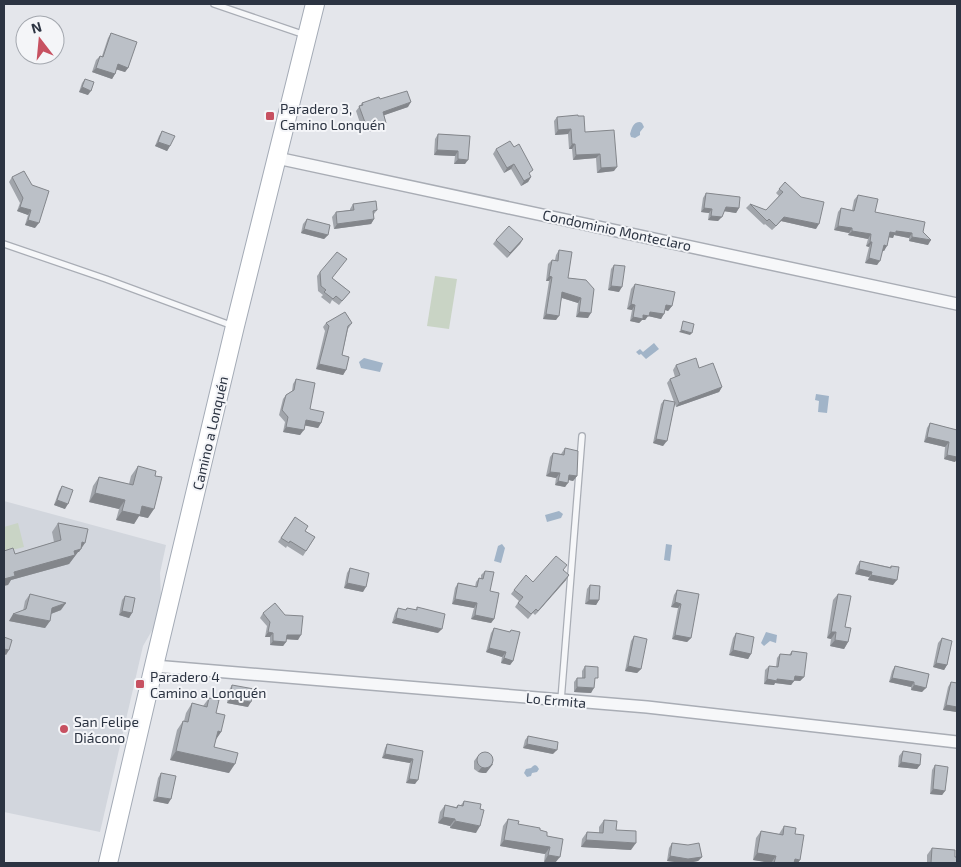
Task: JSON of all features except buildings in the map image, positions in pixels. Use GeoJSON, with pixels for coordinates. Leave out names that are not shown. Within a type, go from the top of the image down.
{"type":"FeatureCollection","features":[{"type":"Feature","properties":{"kind":"main road","name":"Camino a Lonquén"},"geometry":{"type":"LineString","coordinates":[[108,863],[235,326],[315,4]]}},
{"type":"Feature","properties":{"kind":"street","name":"Condominio Monteclaro"},"geometry":{"type":"LineString","coordinates":[[277,158],[957,304]]}},
{"type":"Feature","properties":{"kind":"street","name":"Lo Ermita"},"geometry":{"type":"LineString","coordinates":[[154,666],[647,707],[957,742]]}},
{"type":"Feature","properties":{"kind":"lane"},"geometry":{"type":"LineString","coordinates":[[214,4],[307,36]]}},
{"type":"Feature","properties":{"kind":"lane"},"geometry":{"type":"LineString","coordinates":[[4,244],[106,278],[235,326]]}},
{"type":"Feature","properties":{"kind":"lane"},"geometry":{"type":"LineString","coordinates":[[561,700],[582,436]]}},
{"type":"Feature","properties":{"kind":"shaded area","name":"San Felipe Diácono"},"geometry":{"type":"Polygon","coordinates":[[[4,501],[166,545],[160,573],[161,597],[154,627],[143,646],[100,832],[4,812],[4,501]]]}},
{"type":"Feature","properties":{"kind":"green space"},"geometry":{"type":"Polygon","coordinates":[[[435,276],[457,279],[449,329],[427,326],[435,276]]]}},
{"type":"Feature","properties":{"kind":"green space"},"geometry":{"type":"Polygon","coordinates":[[[18,523],[24,547],[4,552],[4,527],[18,523]]]}},
{"type":"Feature","properties":{"kind":"water"},"geometry":{"type":"Polygon","coordinates":[[[640,122],[644,127],[640,135],[635,138],[631,137],[630,134],[633,126],[640,122]]]}},
{"type":"Feature","properties":{"kind":"water"},"geometry":{"type":"Polygon","coordinates":[[[654,343],[659,349],[646,359],[636,352],[640,349],[643,352],[654,343]]]}},
{"type":"Feature","properties":{"kind":"water"},"geometry":{"type":"Polygon","coordinates":[[[364,358],[383,363],[380,372],[361,368],[359,362],[364,358]]]}},
{"type":"Feature","properties":{"kind":"water"},"geometry":{"type":"Polygon","coordinates":[[[816,394],[829,396],[827,413],[818,412],[819,401],[815,400],[816,394]]]}},
{"type":"Feature","properties":{"kind":"water"},"geometry":{"type":"Polygon","coordinates":[[[559,511],[563,514],[561,518],[547,522],[545,515],[559,511]]]}},
{"type":"Feature","properties":{"kind":"water"},"geometry":{"type":"Polygon","coordinates":[[[502,544],[505,548],[501,563],[494,561],[498,546],[502,544]]]}},
{"type":"Feature","properties":{"kind":"water"},"geometry":{"type":"Polygon","coordinates":[[[666,544],[672,545],[670,561],[664,560],[666,544]]]}},
{"type":"Feature","properties":{"kind":"water"},"geometry":{"type":"Polygon","coordinates":[[[766,632],[777,635],[776,643],[770,641],[764,646],[761,643],[766,632]]]}},
{"type":"Feature","properties":{"kind":"water"},"geometry":{"type":"Polygon","coordinates":[[[535,765],[539,769],[537,772],[527,777],[524,773],[526,769],[535,765]]]}},
{"type":"Feature","properties":{"kind":"place","name":"Paradero 3, Camino Lonquén"},"geometry":{"type":"Point","coordinates":[270,116]}},
{"type":"Feature","properties":{"kind":"place","name":"Paradero 4 Camino a Lonquén"},"geometry":{"type":"Point","coordinates":[140,684]}},
{"type":"Feature","properties":{"kind":"place","name":"San Felipe Diácono"},"geometry":{"type":"Point","coordinates":[64,729]}}]}
